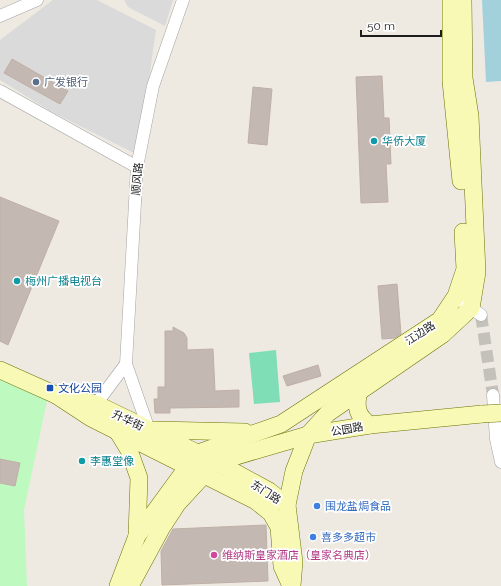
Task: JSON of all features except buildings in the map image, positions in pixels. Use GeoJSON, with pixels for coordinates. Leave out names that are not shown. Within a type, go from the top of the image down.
{"type":"FeatureCollection","features":[{"type":"Feature","properties":{"kind":"main road","name":"江边路"},"geometry":{"type":"LineString","coordinates":[[198,453],[281,424],[440,320],[456,296],[464,268],[461,164],[452,81],[451,0]]}},
{"type":"Feature","properties":{"kind":"main road"},"geometry":{"type":"LineString","coordinates":[[463,0],[464,78],[470,116],[477,272],[476,311]]}},
{"type":"Feature","properties":{"kind":"main road","name":"江边路"},"geometry":{"type":"LineString","coordinates":[[308,435],[328,413],[476,311]]}},
{"type":"Feature","properties":{"kind":"main road","name":"升华街"},"geometry":{"type":"LineString","coordinates":[[0,370],[56,395],[91,418],[188,467],[210,469]]}},
{"type":"Feature","properties":{"kind":"main road"},"geometry":{"type":"LineString","coordinates":[[358,391],[356,402],[357,411],[361,419],[370,425]]}},
{"type":"Feature","properties":{"kind":"main road","name":"升华街"},"geometry":{"type":"LineString","coordinates":[[56,395],[96,404],[198,453],[210,469]]}},
{"type":"Feature","properties":{"kind":"main road","name":"公园路"},"geometry":{"type":"LineString","coordinates":[[210,469],[308,435],[370,425],[501,413]]}},
{"type":"Feature","properties":{"kind":"main road"},"geometry":{"type":"LineString","coordinates":[[149,430],[255,433]]}},
{"type":"Feature","properties":{"kind":"main road"},"geometry":{"type":"LineString","coordinates":[[118,432],[129,450],[139,478],[137,536],[124,585]]}},
{"type":"Feature","properties":{"kind":"main road"},"geometry":{"type":"LineString","coordinates":[[287,505],[294,471],[308,435]]}},
{"type":"Feature","properties":{"kind":"main road"},"geometry":{"type":"LineString","coordinates":[[137,536],[198,453]]}},
{"type":"Feature","properties":{"kind":"main road"},"geometry":{"type":"LineString","coordinates":[[124,585],[177,504],[210,469]]}},
{"type":"Feature","properties":{"kind":"main road","name":"东门路"},"geometry":{"type":"LineString","coordinates":[[210,469],[269,491],[287,505],[294,562],[291,586]]}},
{"type":"Feature","properties":{"kind":"main road","name":"东门路"},"geometry":{"type":"LineString","coordinates":[[210,469],[256,500],[271,513],[279,527],[282,566],[291,586]]}},
{"type":"Feature","properties":{"kind":"street"},"geometry":{"type":"LineString","coordinates":[[0,16],[37,0]]}},
{"type":"Feature","properties":{"kind":"street","name":"顺风路"},"geometry":{"type":"LineString","coordinates":[[149,430],[126,364],[136,167],[153,86],[183,0]]}},
{"type":"Feature","properties":{"kind":"street"},"geometry":{"type":"LineString","coordinates":[[0,91],[136,167]]}},
{"type":"Feature","properties":{"kind":"street"},"geometry":{"type":"LineString","coordinates":[[456,296],[476,311]]}},
{"type":"Feature","properties":{"kind":"street"},"geometry":{"type":"LineString","coordinates":[[96,404],[126,364]]}},
{"type":"Feature","properties":{"kind":"street"},"geometry":{"type":"LineString","coordinates":[[493,395],[496,439],[501,462]]}},
{"type":"Feature","properties":{"kind":"shaded area"},"geometry":{"type":"Polygon","coordinates":[[[53,0],[97,0],[156,30],[138,155],[52,112],[0,80],[0,40],[53,0]]]}},
{"type":"Feature","properties":{"kind":"shaded area"},"geometry":{"type":"Polygon","coordinates":[[[124,0],[173,0],[165,26],[128,7],[124,0]]]}},
{"type":"Feature","properties":{"kind":"green space"},"geometry":{"type":"Polygon","coordinates":[[[276,350],[280,402],[254,404],[249,353],[276,350]]]}},
{"type":"Feature","properties":{"kind":"green space"},"geometry":{"type":"Polygon","coordinates":[[[0,369],[49,391],[24,510],[27,586],[0,586],[0,369]]]}},
{"type":"Feature","properties":{"kind":"water"},"geometry":{"type":"Polygon","coordinates":[[[482,0],[501,0],[501,81],[486,82],[482,0]]]}},
{"type":"Feature","properties":{"kind":"tunnel"},"geometry":{"type":"LineString","coordinates":[[481,315],[493,395]]}},
{"type":"Feature","properties":{"kind":"place","name":"广发银行"},"geometry":{"type":"Point","coordinates":[36,82]}},
{"type":"Feature","properties":{"kind":"place","name":"华侨大厦"},"geometry":{"type":"Point","coordinates":[374,141]}},
{"type":"Feature","properties":{"kind":"place","name":"梅州广播电视台"},"geometry":{"type":"Point","coordinates":[17,281]}},
{"type":"Feature","properties":{"kind":"place","name":"文化公园"},"geometry":{"type":"Point","coordinates":[50,388]}},
{"type":"Feature","properties":{"kind":"place","name":"李惠堂像"},"geometry":{"type":"Point","coordinates":[82,461]}},
{"type":"Feature","properties":{"kind":"place","name":"围龙盐焗食品"},"geometry":{"type":"Point","coordinates":[317,506]}},
{"type":"Feature","properties":{"kind":"place","name":"喜多多超市"},"geometry":{"type":"Point","coordinates":[313,537]}},
{"type":"Feature","properties":{"kind":"place","name":"维纳斯皇家酒店（皇家名典店）"},"geometry":{"type":"Point","coordinates":[214,555]}}]}
